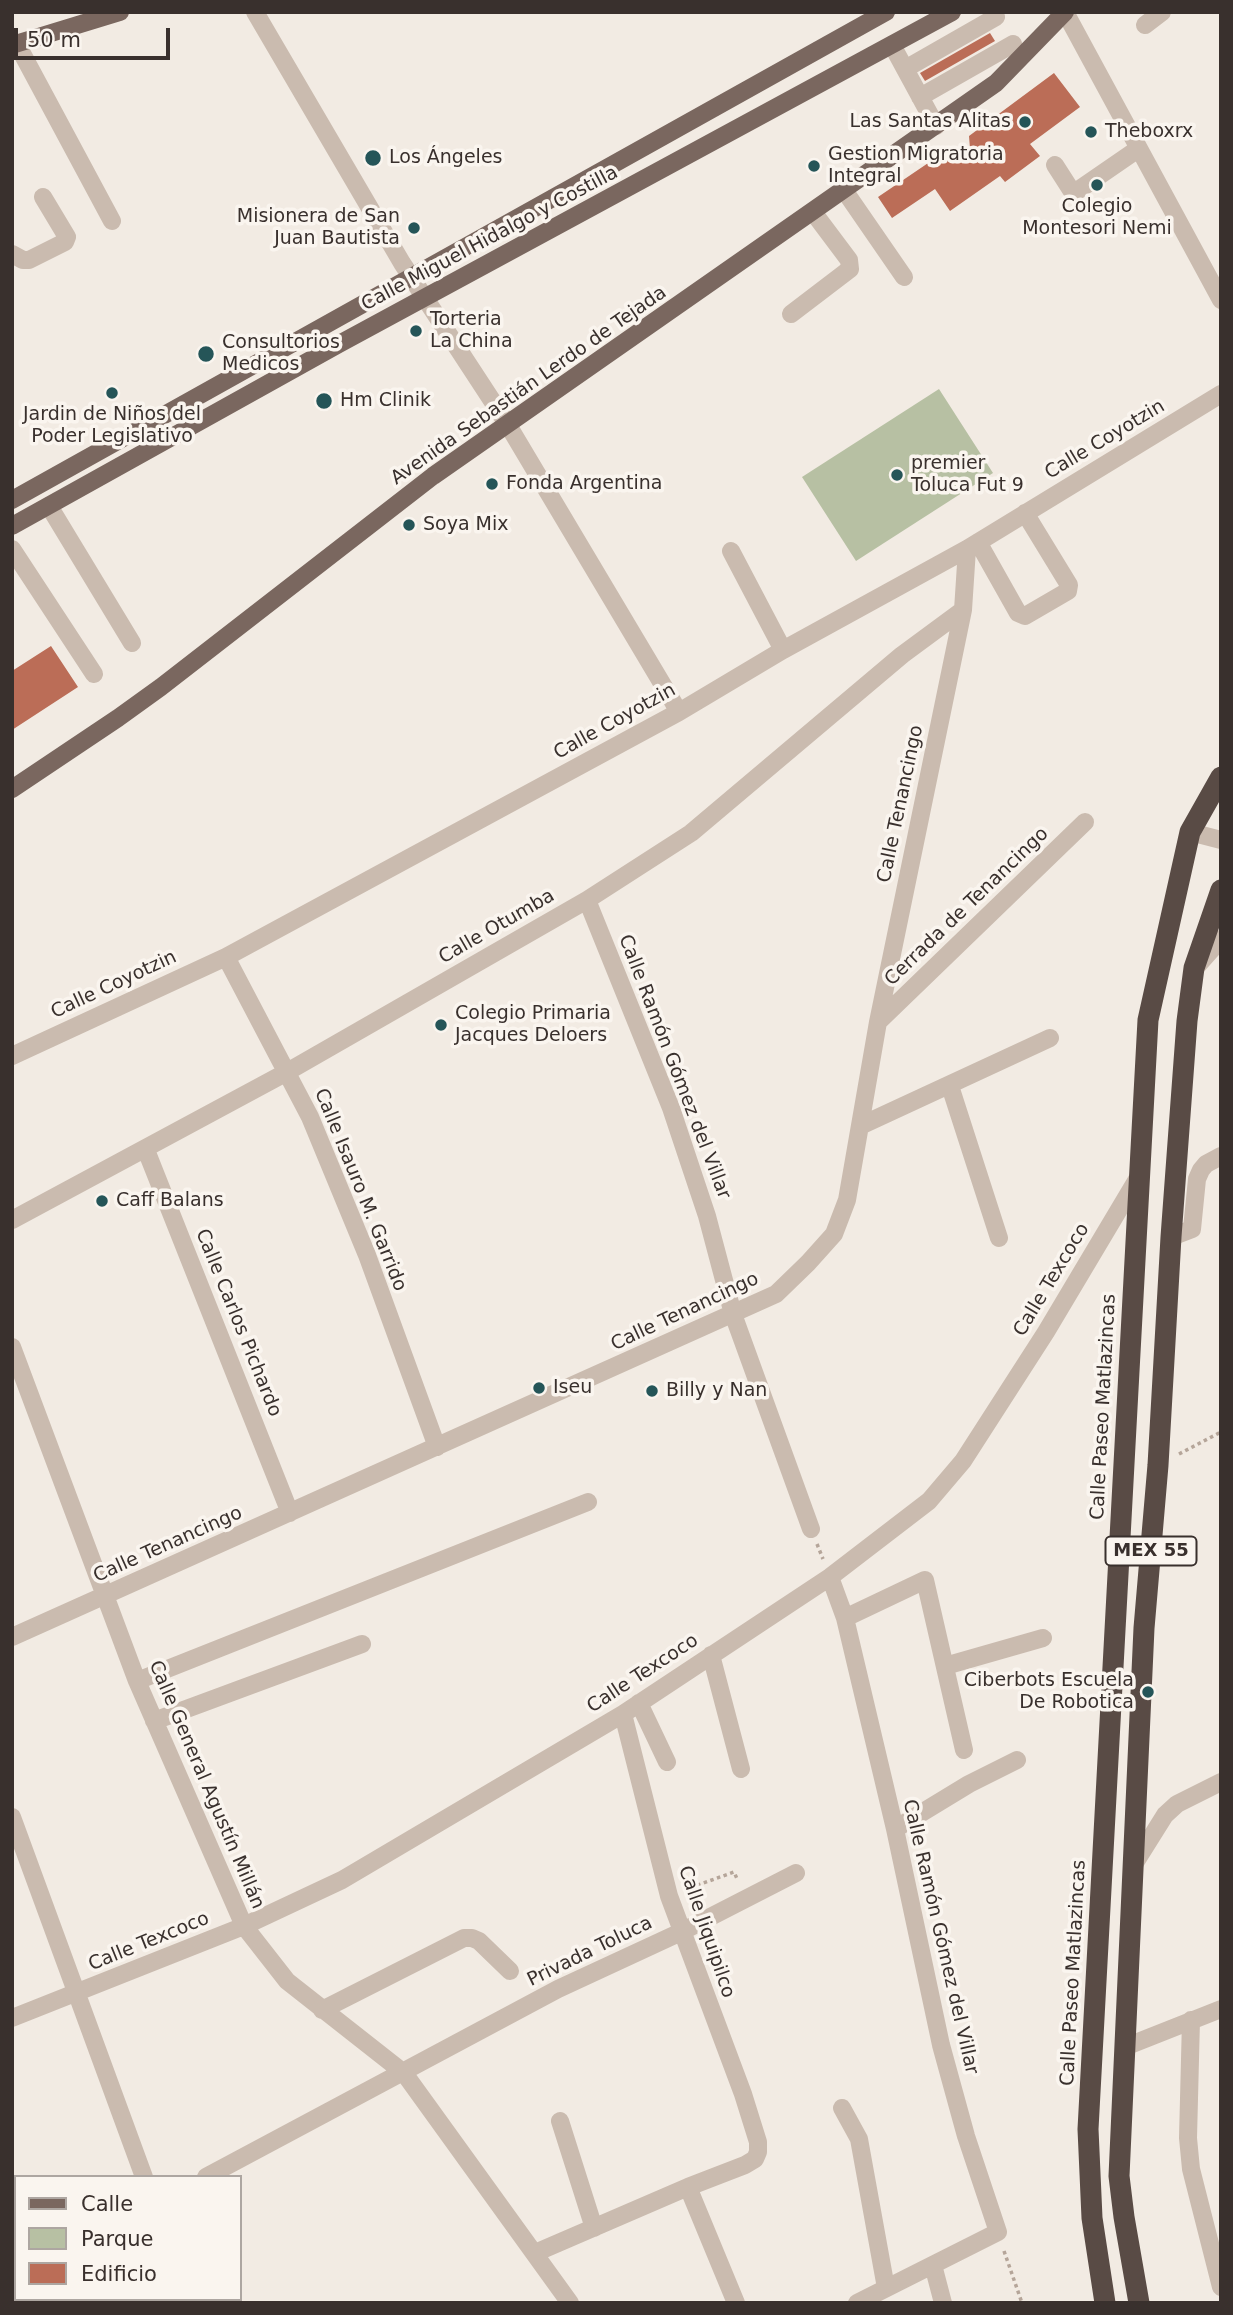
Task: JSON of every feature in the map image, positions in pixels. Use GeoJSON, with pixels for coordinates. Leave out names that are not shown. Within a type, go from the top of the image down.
{"type":"FeatureCollection","features":[{"type":"Feature","properties":{"kind":"highway","name":"Calle Paseo Matlazincas"},"geometry":{"type":"LineString","coordinates":[[1105,2303],[1092,2218],[1088,2129],[1148,1020],[1190,832],[1221,777]]}},
{"type":"Feature","properties":{"kind":"highway","name":"MEX 55"},"geometry":{"type":"LineString","coordinates":[[1139,2303],[1119,2176],[1144,1628],[1158,1465],[1187,1021],[1195,968],[1221,890]]}},
{"type":"Feature","properties":{"kind":"main road"},"geometry":{"type":"LineString","coordinates":[[14,44],[120,12]]}},
{"type":"Feature","properties":{"kind":"main road","name":"Calle Miguel Hidalgo y Costilla"},"geometry":{"type":"LineString","coordinates":[[12,500],[886,12]]}},
{"type":"Feature","properties":{"kind":"main road","name":"Calle Miguel Hidalgo y Costilla"},"geometry":{"type":"LineString","coordinates":[[12,526],[339,344],[952,12]]}},
{"type":"Feature","properties":{"kind":"main road","name":"Avenida Sebastián Lerdo de Tejada"},"geometry":{"type":"LineString","coordinates":[[12,789],[118,718],[433,477],[996,83],[1016,52],[1065,12]]}},
{"type":"Feature","properties":{"kind":"street"},"geometry":{"type":"LineString","coordinates":[[255,12],[410,276],[508,425],[679,712]]}},
{"type":"Feature","properties":{"kind":"street"},"geometry":{"type":"LineString","coordinates":[[1065,12],[1220,298]]}},
{"type":"Feature","properties":{"kind":"street"},"geometry":{"type":"LineString","coordinates":[[1145,25],[1162,12]]}},
{"type":"Feature","properties":{"kind":"street"},"geometry":{"type":"LineString","coordinates":[[905,69],[995,14],[1016,52],[920,97]]}},
{"type":"Feature","properties":{"kind":"street"},"geometry":{"type":"LineString","coordinates":[[14,44],[112,221]]}},
{"type":"Feature","properties":{"kind":"street"},"geometry":{"type":"LineString","coordinates":[[892,45],[936,126]]}},
{"type":"Feature","properties":{"kind":"street"},"geometry":{"type":"LineString","coordinates":[[1055,165],[1072,190],[1077,191],[1138,149]]}},
{"type":"Feature","properties":{"kind":"street"},"geometry":{"type":"LineString","coordinates":[[844,190],[904,277]]}},
{"type":"Feature","properties":{"kind":"street"},"geometry":{"type":"LineString","coordinates":[[12,254],[29,260],[65,242],[67,237],[43,197]]}},
{"type":"Feature","properties":{"kind":"street"},"geometry":{"type":"LineString","coordinates":[[790,314],[850,269],[849,260],[813,212]]}},
{"type":"Feature","properties":{"kind":"street","name":"Calle Coyotzin"},"geometry":{"type":"LineString","coordinates":[[12,1056],[226,957],[679,712],[783,650],[972,545],[1221,394]]}},
{"type":"Feature","properties":{"kind":"street"},"geometry":{"type":"LineString","coordinates":[[49,506],[132,643]]}},
{"type":"Feature","properties":{"kind":"street"},"geometry":{"type":"LineString","coordinates":[[972,545],[1018,613],[1025,616],[1068,591],[1069,585],[1025,513]]}},
{"type":"Feature","properties":{"kind":"street","name":"Calle Tenancingo"},"geometry":{"type":"LineString","coordinates":[[12,1637],[776,1294],[834,1234],[847,1200],[878,1022],[963,610],[972,545]]}},
{"type":"Feature","properties":{"kind":"street"},"geometry":{"type":"LineString","coordinates":[[12,549],[94,674]]}},
{"type":"Feature","properties":{"kind":"street"},"geometry":{"type":"LineString","coordinates":[[731,551],[783,650]]}},
{"type":"Feature","properties":{"kind":"street","name":"Calle Otumba"},"geometry":{"type":"LineString","coordinates":[[12,1220],[146,1150],[587,900],[691,833],[901,655],[963,610]]}},
{"type":"Feature","properties":{"kind":"street","name":"Cerrada de Tenancingo"},"geometry":{"type":"LineString","coordinates":[[878,1022],[1085,822]]}},
{"type":"Feature","properties":{"kind":"street"},"geometry":{"type":"LineString","coordinates":[[1190,832],[1221,840]]}},
{"type":"Feature","properties":{"kind":"street","name":"Calle Ramón Gómez del Villar"},"geometry":{"type":"LineString","coordinates":[[587,900],[671,1108],[707,1216],[733,1314],[811,1529]]}},
{"type":"Feature","properties":{"kind":"street"},"geometry":{"type":"LineString","coordinates":[[1195,968],[1221,939]]}},
{"type":"Feature","properties":{"kind":"street","name":"Calle Isauro M. Garrido"},"geometry":{"type":"LineString","coordinates":[[226,957],[310,1117],[367,1255],[437,1447]]}},
{"type":"Feature","properties":{"kind":"street"},"geometry":{"type":"LineString","coordinates":[[860,1126],[1050,1038]]}},
{"type":"Feature","properties":{"kind":"street"},"geometry":{"type":"LineString","coordinates":[[950,1086],[999,1238]]}},
{"type":"Feature","properties":{"kind":"street","name":"Calle Carlos Pichardo"},"geometry":{"type":"LineString","coordinates":[[146,1150],[290,1513]]}},
{"type":"Feature","properties":{"kind":"street"},"geometry":{"type":"LineString","coordinates":[[1171,1237],[1192,1229],[1197,1179],[1206,1164],[1221,1156]]}},
{"type":"Feature","properties":{"kind":"street","name":"Calle Texcoco"},"geometry":{"type":"LineString","coordinates":[[12,2018],[244,1926],[378,1861],[623,1714],[830,1577],[929,1501],[963,1461],[1046,1332],[1139,1175]]}},
{"type":"Feature","properties":{"kind":"street","name":"Calle General Agustín Millán"},"geometry":{"type":"LineString","coordinates":[[12,1347],[137,1681],[244,1926],[287,1981],[404,2073],[570,2303]]}},
{"type":"Feature","properties":{"kind":"street"},"geometry":{"type":"LineString","coordinates":[[137,1681],[588,1502]]}},
{"type":"Feature","properties":{"kind":"street","name":"Calle Ramón Gómez del Villar"},"geometry":{"type":"LineString","coordinates":[[830,1577],[845,1618],[895,1829],[941,2045],[966,2136],[998,2232]]}},
{"type":"Feature","properties":{"kind":"street"},"geometry":{"type":"LineString","coordinates":[[845,1618],[925,1580],[964,1750]]}},
{"type":"Feature","properties":{"kind":"street"},"geometry":{"type":"LineString","coordinates":[[945,1666],[1043,1638]]}},
{"type":"Feature","properties":{"kind":"street"},"geometry":{"type":"LineString","coordinates":[[154,1721],[362,1644]]}},
{"type":"Feature","properties":{"kind":"street"},"geometry":{"type":"LineString","coordinates":[[711,1655],[741,1769]]}},
{"type":"Feature","properties":{"kind":"street"},"geometry":{"type":"LineString","coordinates":[[639,1703],[667,1762]]}},
{"type":"Feature","properties":{"kind":"street","name":"Calle Jiquipilco"},"geometry":{"type":"LineString","coordinates":[[623,1714],[669,1896],[743,2094],[758,2142],[755,2158],[746,2165],[688,2187]]}},
{"type":"Feature","properties":{"kind":"street"},"geometry":{"type":"LineString","coordinates":[[895,1829],[969,1784],[1017,1760]]}},
{"type":"Feature","properties":{"kind":"street"},"geometry":{"type":"LineString","coordinates":[[1133,1866],[1165,1815],[1177,1804],[1221,1782]]}},
{"type":"Feature","properties":{"kind":"street"},"geometry":{"type":"LineString","coordinates":[[12,1817],[143,2175]]}},
{"type":"Feature","properties":{"kind":"street","name":"Privada Toluca"},"geometry":{"type":"LineString","coordinates":[[210,2175],[558,1990],[681,1932],[796,1873]]}},
{"type":"Feature","properties":{"kind":"street"},"geometry":{"type":"LineString","coordinates":[[321,2010],[464,1938],[479,1941],[510,1971]]}},
{"type":"Feature","properties":{"kind":"street"},"geometry":{"type":"LineString","coordinates":[[1125,2047],[1221,2009]]}},
{"type":"Feature","properties":{"kind":"street"},"geometry":{"type":"LineString","coordinates":[[1191,2021],[1188,2138],[1191,2169],[1216,2246],[1221,2287]]}},
{"type":"Feature","properties":{"kind":"street"},"geometry":{"type":"LineString","coordinates":[[842,2108],[859,2139],[886,2288]]}},
{"type":"Feature","properties":{"kind":"street"},"geometry":{"type":"LineString","coordinates":[[560,2121],[594,2228]]}},
{"type":"Feature","properties":{"kind":"street"},"geometry":{"type":"LineString","coordinates":[[535,2253],[688,2187],[736,2303]]}},
{"type":"Feature","properties":{"kind":"street"},"geometry":{"type":"LineString","coordinates":[[860,2302],[998,2232]]}},
{"type":"Feature","properties":{"kind":"street"},"geometry":{"type":"LineString","coordinates":[[933,2265],[943,2303]]}},
{"type":"Feature","properties":{"kind":"path"},"geometry":{"type":"LineString","coordinates":[[1158,1465],[1221,1432]]}},
{"type":"Feature","properties":{"kind":"path"},"geometry":{"type":"LineString","coordinates":[[811,1529],[830,1577]]}},
{"type":"Feature","properties":{"kind":"path"},"geometry":{"type":"LineString","coordinates":[[669,1896],[734,1872],[747,1898]]}},
{"type":"Feature","properties":{"kind":"path"},"geometry":{"type":"LineString","coordinates":[[998,2232],[1021,2303]]}},
{"type":"Feature","properties":{"kind":"green space","name":"premier Toluca Fut 9"},"geometry":{"type":"Polygon","coordinates":[[[939,389],[993,473],[856,561],[802,477],[939,389]]]}},
{"type":"Feature","properties":{"kind":"building"},"geometry":{"type":"Polygon","coordinates":[[[990,33],[995,41],[925,81],[920,73],[990,33]]]}},
{"type":"Feature","properties":{"kind":"building"},"geometry":{"type":"Polygon","coordinates":[[[1054,73],[1080,107],[1030,144],[1040,156],[1005,182],[1000,176],[950,211],[935,189],[892,218],[878,197],[940,155],[971,161],[969,136],[1054,73]]]}},
{"type":"Feature","properties":{"kind":"building"},"geometry":{"type":"Polygon","coordinates":[[[51,646],[78,687],[12,730],[12,671],[51,646]]]}},
{"type":"Feature","properties":{"kind":"place","name":"Las Santas Alitas"},"geometry":{"type":"Point","coordinates":[1025,122]}},
{"type":"Feature","properties":{"kind":"place","name":"Theboxrx"},"geometry":{"type":"Point","coordinates":[1091,132]}},
{"type":"Feature","properties":{"kind":"place","name":"Los Ángeles"},"geometry":{"type":"Point","coordinates":[373,158]}},
{"type":"Feature","properties":{"kind":"place","name":"Gestion Migratoria Integral"},"geometry":{"type":"Point","coordinates":[814,166]}},
{"type":"Feature","properties":{"kind":"place","name":"Colegio Montesori Nemi"},"geometry":{"type":"Point","coordinates":[1097,185]}},
{"type":"Feature","properties":{"kind":"place","name":"Misionera de San Juan Bautista"},"geometry":{"type":"Point","coordinates":[414,228]}},
{"type":"Feature","properties":{"kind":"place","name":"Torteria La China"},"geometry":{"type":"Point","coordinates":[416,331]}},
{"type":"Feature","properties":{"kind":"place","name":"Consultorios Medicos"},"geometry":{"type":"Point","coordinates":[206,354]}},
{"type":"Feature","properties":{"kind":"place","name":"Jardin de Niños del Poder Legislativo"},"geometry":{"type":"Point","coordinates":[112,393]}},
{"type":"Feature","properties":{"kind":"place","name":"Hm Clinik"},"geometry":{"type":"Point","coordinates":[324,401]}},
{"type":"Feature","properties":{"kind":"place","name":"premier Toluca Fut 9"},"geometry":{"type":"Point","coordinates":[897,475]}},
{"type":"Feature","properties":{"kind":"place","name":"Fonda Argentina"},"geometry":{"type":"Point","coordinates":[492,484]}},
{"type":"Feature","properties":{"kind":"place","name":"Soya Mix"},"geometry":{"type":"Point","coordinates":[409,525]}},
{"type":"Feature","properties":{"kind":"place","name":"Colegio Primaria Jacques Deloers"},"geometry":{"type":"Point","coordinates":[441,1025]}},
{"type":"Feature","properties":{"kind":"place","name":"Caff Balans"},"geometry":{"type":"Point","coordinates":[102,1201]}},
{"type":"Feature","properties":{"kind":"place","name":"Iseu"},"geometry":{"type":"Point","coordinates":[539,1388]}},
{"type":"Feature","properties":{"kind":"place","name":"Billy y Nan"},"geometry":{"type":"Point","coordinates":[652,1391]}},
{"type":"Feature","properties":{"kind":"place","name":"Ciberbots Escuela De Robotica"},"geometry":{"type":"Point","coordinates":[1148,1692]}}]}
